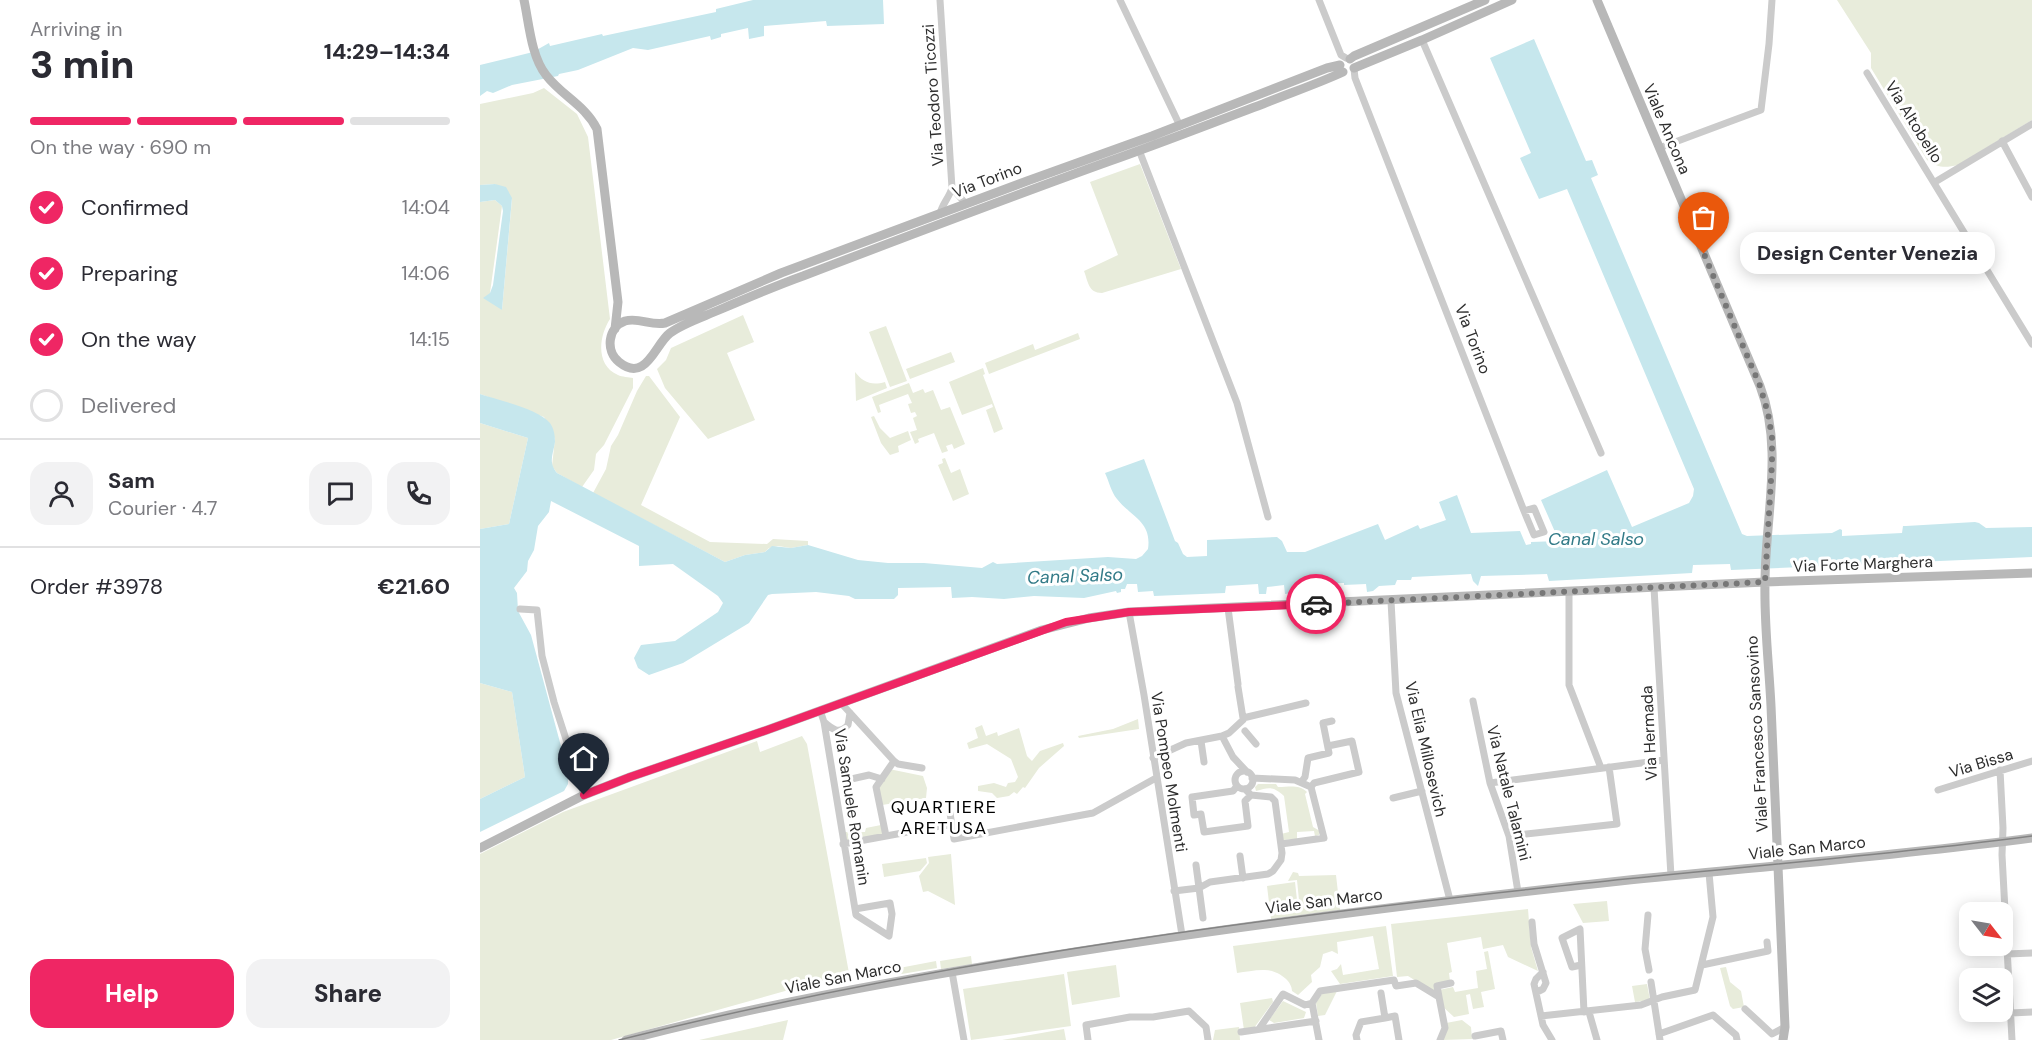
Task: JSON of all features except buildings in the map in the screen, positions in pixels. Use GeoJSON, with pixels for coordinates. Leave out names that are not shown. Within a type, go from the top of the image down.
{"type":"FeatureCollection","features":[{"type":"Feature","properties":{"kind":"street"},"geometry":{"type":"LineString","coordinates":[[524,0],[539,62],[552,82],[583,108],[597,129],[618,302],[615,329]]}},
{"type":"Feature","properties":{"kind":"street","name":"Via Teodoro Ticozzi"},"geometry":{"type":"LineString","coordinates":[[940,0],[952,188],[940,214]]}},
{"type":"Feature","properties":{"kind":"street"},"geometry":{"type":"LineString","coordinates":[[1120,0],[1180,126]]}},
{"type":"Feature","properties":{"kind":"street"},"geometry":{"type":"LineString","coordinates":[[1319,0],[1341,55],[1349,67]]}},
{"type":"Feature","properties":{"kind":"street","name":"Via Torino"},"geometry":{"type":"LineString","coordinates":[[635,320],[647,324],[665,323],[781,273],[1180,126],[1327,68],[1349,67],[1485,0]]}},
{"type":"Feature","properties":{"kind":"street","name":"Via Torino"},"geometry":{"type":"LineString","coordinates":[[615,329],[610,340],[616,359],[634,367],[642,366],[654,356],[663,339],[676,330],[782,283],[1139,150],[1422,40],[1512,0]]}},
{"type":"Feature","properties":{"kind":"street","name":"Viale Ancona"},"geometry":{"type":"LineString","coordinates":[[1597,0],[1766,402],[1772,451],[1765,578]]}},
{"type":"Feature","properties":{"kind":"street"},"geometry":{"type":"LineString","coordinates":[[1659,148],[1761,110],[1772,0]]}},
{"type":"Feature","properties":{"kind":"street"},"geometry":{"type":"LineString","coordinates":[[1422,40],[1601,453]]}},
{"type":"Feature","properties":{"kind":"street","name":"Via Torino"},"geometry":{"type":"LineString","coordinates":[[1349,67],[1524,511]]}},
{"type":"Feature","properties":{"kind":"street","name":"Via Altobello"},"geometry":{"type":"LineString","coordinates":[[1867,73],[1935,182],[2032,124]]}},
{"type":"Feature","properties":{"kind":"street"},"geometry":{"type":"LineString","coordinates":[[2002,141],[2032,197]]}},
{"type":"Feature","properties":{"kind":"street"},"geometry":{"type":"LineString","coordinates":[[1139,150],[1237,403],[1268,517]]}},
{"type":"Feature","properties":{"kind":"street"},"geometry":{"type":"LineString","coordinates":[[1935,182],[2030,334],[2032,344]]}},
{"type":"Feature","properties":{"kind":"street","name":"Via Teodoro Ticozzi"},"geometry":{"type":"LineString","coordinates":[[952,188],[966,204]]}},
{"type":"Feature","properties":{"kind":"street"},"geometry":{"type":"LineString","coordinates":[[618,302],[627,315],[635,320]]}},
{"type":"Feature","properties":{"kind":"street"},"geometry":{"type":"LineString","coordinates":[[615,329],[621,323],[635,320]]}},
{"type":"Feature","properties":{"kind":"street"},"geometry":{"type":"LineString","coordinates":[[647,324],[656,335],[657,347]]}},
{"type":"Feature","properties":{"kind":"street","name":"Via Forte Marghera"},"geometry":{"type":"LineString","coordinates":[[480,848],[584,795],[630,777],[1042,630],[1089,618],[1129,612],[1654,588],[1765,578],[2032,573]]}},
{"type":"Feature","properties":{"kind":"street","name":"Viale Francesco Sansovino"},"geometry":{"type":"LineString","coordinates":[[1765,578],[1785,1040]]}},
{"type":"Feature","properties":{"kind":"street","name":"Via Hermada"},"geometry":{"type":"LineString","coordinates":[[1654,588],[1671,876]]}},
{"type":"Feature","properties":{"kind":"street"},"geometry":{"type":"LineString","coordinates":[[1509,836],[1617,824],[1605,767],[1569,685],[1569,592]]}},
{"type":"Feature","properties":{"kind":"street","name":"Via Elia Millosevich"},"geometry":{"type":"LineString","coordinates":[[1391,601],[1396,693],[1450,900]]}},
{"type":"Feature","properties":{"kind":"street"},"geometry":{"type":"LineString","coordinates":[[1153,758],[1186,743],[1222,736],[1229,733],[1243,720],[1228,608]]}},
{"type":"Feature","properties":{"kind":"street"},"geometry":{"type":"LineString","coordinates":[[520,609],[537,610],[542,656],[554,702],[584,795]]}},
{"type":"Feature","properties":{"kind":"street","name":"Via Pompeo Molmenti"},"geometry":{"type":"LineString","coordinates":[[1129,612],[1182,935]]}},
{"type":"Feature","properties":{"kind":"street","name":"Via Natale Talamini"},"geometry":{"type":"LineString","coordinates":[[1473,701],[1490,783],[1509,836],[1518,892]]}},
{"type":"Feature","properties":{"kind":"street"},"geometry":{"type":"LineString","coordinates":[[841,703],[894,761],[898,764],[922,768]]}},
{"type":"Feature","properties":{"kind":"street"},"geometry":{"type":"LineString","coordinates":[[1243,717],[1306,703]]}},
{"type":"Feature","properties":{"kind":"street","name":"Via Samuele Romanin"},"geometry":{"type":"LineString","coordinates":[[820,710],[824,722],[843,844],[856,915],[889,936],[892,914],[890,903],[855,909]]}},
{"type":"Feature","properties":{"kind":"street"},"geometry":{"type":"LineString","coordinates":[[824,722],[834,730],[842,730],[848,725],[850,713]]}},
{"type":"Feature","properties":{"kind":"street"},"geometry":{"type":"LineString","coordinates":[[1329,750],[1323,723],[1332,721]]}},
{"type":"Feature","properties":{"kind":"street"},"geometry":{"type":"LineString","coordinates":[[1245,731],[1256,744]]}},
{"type":"Feature","properties":{"kind":"street"},"geometry":{"type":"LineString","coordinates":[[1222,736],[1233,757],[1249,775],[1252,784],[1245,801],[1248,826],[1204,834],[1201,814],[1194,815],[1191,795],[1233,791],[1239,773],[1249,775],[1302,781],[1311,787],[1324,838],[1281,844]]}},
{"type":"Feature","properties":{"kind":"street"},"geometry":{"type":"LineString","coordinates":[[1201,741],[1204,762]]}},
{"type":"Feature","properties":{"kind":"street"},"geometry":{"type":"LineString","coordinates":[[1302,781],[1305,777],[1308,758],[1350,742],[1359,772],[1314,783],[1311,787]]}},
{"type":"Feature","properties":{"kind":"street"},"geometry":{"type":"LineString","coordinates":[[1174,891],[1199,888],[1210,882],[1268,874],[1281,860],[1281,844],[1273,798],[1248,792],[1236,782],[1233,757]]}},
{"type":"Feature","properties":{"kind":"street"},"geometry":{"type":"LineString","coordinates":[[1490,783],[1664,760]]}},
{"type":"Feature","properties":{"kind":"street"},"geometry":{"type":"LineString","coordinates":[[886,836],[876,787],[894,761]]}},
{"type":"Feature","properties":{"kind":"street","name":"Via Bissa"},"geometry":{"type":"LineString","coordinates":[[1938,790],[2032,761]]}},
{"type":"Feature","properties":{"kind":"street"},"geometry":{"type":"LineString","coordinates":[[2000,770],[2005,902]]}},
{"type":"Feature","properties":{"kind":"street"},"geometry":{"type":"LineString","coordinates":[[847,780],[869,774],[882,779]]}},
{"type":"Feature","properties":{"kind":"street"},"geometry":{"type":"LineString","coordinates":[[950,813],[954,838],[1093,813],[1156,778]]}},
{"type":"Feature","properties":{"kind":"street"},"geometry":{"type":"LineString","coordinates":[[1392,798],[1422,791]]}},
{"type":"Feature","properties":{"kind":"street"},"geometry":{"type":"LineString","coordinates":[[843,844],[951,824]]}},
{"type":"Feature","properties":{"kind":"street","name":"Viale San Marco"},"geometry":{"type":"LineString","coordinates":[[626,1040],[775,1005],[951,972],[1182,935],[1518,892],[1778,867],[2032,838]]}},
{"type":"Feature","properties":{"kind":"street"},"geometry":{"type":"LineString","coordinates":[[1240,856],[1243,878]]}},
{"type":"Feature","properties":{"kind":"street"},"geometry":{"type":"LineString","coordinates":[[1196,865],[1203,918]]}},
{"type":"Feature","properties":{"kind":"street"},"geometry":{"type":"LineString","coordinates":[[1541,1016],[1641,1005],[1695,990],[1713,917],[1709,873]]}},
{"type":"Feature","properties":{"kind":"street"},"geometry":{"type":"LineString","coordinates":[[1648,915],[1645,949],[1649,970]]}},
{"type":"Feature","properties":{"kind":"street"},"geometry":{"type":"LineString","coordinates":[[1532,922],[1534,945],[1543,972],[1534,984],[1543,1025],[1552,1040]]}},
{"type":"Feature","properties":{"kind":"street"},"geometry":{"type":"LineString","coordinates":[[1581,965],[1572,967],[1562,938],[1580,929],[1586,1012],[1597,1040]]}},
{"type":"Feature","properties":{"kind":"street"},"geometry":{"type":"LineString","coordinates":[[1702,965],[1768,951],[1767,942]]}},
{"type":"Feature","properties":{"kind":"street"},"geometry":{"type":"LineString","coordinates":[[2013,954],[2032,953]]}},
{"type":"Feature","properties":{"kind":"street"},"geometry":{"type":"LineString","coordinates":[[951,972],[964,1040]]}},
{"type":"Feature","properties":{"kind":"street"},"geometry":{"type":"LineString","coordinates":[[1259,1029],[1283,994],[1305,1005],[1312,1003],[1320,991],[1395,980],[1396,986],[1416,983],[1438,997]]}},
{"type":"Feature","properties":{"kind":"street"},"geometry":{"type":"LineString","coordinates":[[1651,982],[1659,1037],[1713,1015],[1736,1035],[1737,1040]]}},
{"type":"Feature","properties":{"kind":"street"},"geometry":{"type":"LineString","coordinates":[[1440,1040],[1445,1028],[1437,986],[1451,983]]}},
{"type":"Feature","properties":{"kind":"street"},"geometry":{"type":"LineString","coordinates":[[1381,993],[1385,1018]]}},
{"type":"Feature","properties":{"kind":"street"},"geometry":{"type":"LineString","coordinates":[[1312,1003],[1319,1040]]}},
{"type":"Feature","properties":{"kind":"street"},"geometry":{"type":"LineString","coordinates":[[1744,1009],[1772,1034],[1785,1027]]}},
{"type":"Feature","properties":{"kind":"street"},"geometry":{"type":"LineString","coordinates":[[1089,1040],[1086,1025],[1130,1017],[1153,1017],[1189,1011],[1206,1027],[1208,1040]]}},
{"type":"Feature","properties":{"kind":"street"},"geometry":{"type":"LineString","coordinates":[[2013,1013],[2032,1012]]}},
{"type":"Feature","properties":{"kind":"street"},"geometry":{"type":"LineString","coordinates":[[1357,1040],[1356,1035],[1361,1022],[1395,1016],[1399,1040]]}},
{"type":"Feature","properties":{"kind":"street"},"geometry":{"type":"LineString","coordinates":[[1241,1032],[1316,1021]]}},
{"type":"Feature","properties":{"kind":"street"},"geometry":{"type":"LineString","coordinates":[[2011,1022],[2012,1040]]}},
{"type":"Feature","properties":{"kind":"street"},"geometry":{"type":"LineString","coordinates":[[1475,1036],[1501,1031],[1503,1040]]}},
{"type":"Feature","properties":{"kind":"green space"},"geometry":{"type":"Polygon","coordinates":[[[1837,0],[2032,0],[2032,120],[1958,165],[1942,167],[1931,163],[1871,68],[1871,53],[1837,0]]]}},
{"type":"Feature","properties":{"kind":"green space"},"geometry":{"type":"Polygon","coordinates":[[[544,88],[577,114],[588,137],[610,319],[603,334],[602,357],[611,370],[620,376],[633,378],[633,388],[604,445],[596,454],[594,470],[582,487],[557,473],[552,466],[555,439],[544,417],[480,394],[480,202],[495,200],[502,206],[490,293],[502,310],[512,199],[495,184],[480,185],[480,104],[533,93],[544,88]]]}},
{"type":"Feature","properties":{"kind":"green space"},"geometry":{"type":"Polygon","coordinates":[[[1140,164],[1181,269],[1102,293],[1094,291],[1089,286],[1084,271],[1118,255],[1090,182],[1140,164]]]}},
{"type":"Feature","properties":{"kind":"green space"},"geometry":{"type":"Polygon","coordinates":[[[743,315],[754,342],[727,353],[755,420],[708,439],[665,388],[657,369],[666,360],[671,348],[743,315]]]}},
{"type":"Feature","properties":{"kind":"green space"},"geometry":{"type":"Polygon","coordinates":[[[886,326],[907,381],[890,387],[869,332],[886,326]]]}},
{"type":"Feature","properties":{"kind":"green space"},"geometry":{"type":"Polygon","coordinates":[[[1078,333],[1080,339],[989,374],[985,363],[1033,344],[1035,350],[1078,333]]]}},
{"type":"Feature","properties":{"kind":"green space"},"geometry":{"type":"Polygon","coordinates":[[[951,352],[955,362],[910,379],[906,369],[951,352]]]}},
{"type":"Feature","properties":{"kind":"green space"},"geometry":{"type":"Polygon","coordinates":[[[983,368],[985,374],[983,375],[1003,429],[994,433],[986,410],[993,407],[992,404],[962,415],[949,382],[983,368]]]}},
{"type":"Feature","properties":{"kind":"green space"},"geometry":{"type":"Polygon","coordinates":[[[855,372],[868,382],[876,384],[885,382],[887,388],[856,401],[855,372]]]}},
{"type":"Feature","properties":{"kind":"green space"},"geometry":{"type":"Polygon","coordinates":[[[646,376],[649,376],[680,417],[641,505],[710,542],[767,544],[773,539],[808,541],[808,545],[791,548],[778,546],[769,548],[765,552],[745,555],[725,562],[593,493],[606,469],[611,446],[646,376]]]}},
{"type":"Feature","properties":{"kind":"green space"},"geometry":{"type":"Polygon","coordinates":[[[909,383],[913,393],[923,389],[925,393],[933,390],[941,410],[950,407],[965,444],[954,449],[952,444],[946,446],[948,451],[942,453],[934,433],[918,439],[919,442],[915,444],[910,432],[917,430],[913,418],[917,416],[915,412],[911,413],[908,404],[912,403],[908,394],[879,405],[881,412],[878,413],[872,397],[909,383]]]}},
{"type":"Feature","properties":{"kind":"green space"},"geometry":{"type":"Polygon","coordinates":[[[874,416],[880,428],[890,438],[908,431],[911,440],[898,446],[899,452],[890,455],[881,443],[871,417],[874,416]]]}},
{"type":"Feature","properties":{"kind":"green space"},"geometry":{"type":"Polygon","coordinates":[[[480,423],[528,438],[509,524],[480,529],[480,423]]]}},
{"type":"Feature","properties":{"kind":"green space"},"geometry":{"type":"Polygon","coordinates":[[[945,458],[951,473],[960,469],[969,494],[953,501],[938,465],[943,463],[942,459],[945,458]]]}},
{"type":"Feature","properties":{"kind":"green space"},"geometry":{"type":"Polygon","coordinates":[[[480,683],[512,692],[525,777],[480,799],[480,683]]]}},
{"type":"Feature","properties":{"kind":"green space"},"geometry":{"type":"Polygon","coordinates":[[[1138,719],[1139,729],[1079,738],[1078,736],[1113,729],[1138,719]]]}},
{"type":"Feature","properties":{"kind":"green space"},"geometry":{"type":"Polygon","coordinates":[[[982,725],[986,736],[997,732],[998,736],[1019,728],[1027,756],[1032,761],[1040,751],[1063,743],[1064,746],[1039,768],[1025,788],[1023,787],[1017,794],[1014,792],[1009,796],[997,798],[992,793],[978,791],[978,786],[994,783],[1006,787],[1008,783],[1015,782],[1018,777],[1011,759],[987,744],[969,749],[967,743],[978,738],[975,728],[982,725]]]}},
{"type":"Feature","properties":{"kind":"green space"},"geometry":{"type":"Polygon","coordinates":[[[802,736],[807,744],[849,973],[611,1040],[480,1040],[480,854],[563,812],[757,741],[760,752],[802,736]]]}},
{"type":"Feature","properties":{"kind":"green space"},"geometry":{"type":"Polygon","coordinates":[[[889,769],[923,776],[927,788],[926,798],[882,805],[878,788],[889,769]]]}},
{"type":"Feature","properties":{"kind":"green space"},"geometry":{"type":"Polygon","coordinates":[[[1258,784],[1276,784],[1278,787],[1290,786],[1304,789],[1307,792],[1305,794],[1313,827],[1320,831],[1319,835],[1315,836],[1314,831],[1297,832],[1297,839],[1283,840],[1281,834],[1289,832],[1284,796],[1270,788],[1256,791],[1255,787],[1258,784]]]}},
{"type":"Feature","properties":{"kind":"green space"},"geometry":{"type":"Polygon","coordinates":[[[881,825],[883,835],[845,841],[843,832],[865,832],[866,828],[881,825]]]}},
{"type":"Feature","properties":{"kind":"green space"},"geometry":{"type":"Polygon","coordinates":[[[951,854],[955,905],[928,891],[923,892],[919,876],[929,863],[928,857],[951,854]]]}},
{"type":"Feature","properties":{"kind":"green space"},"geometry":{"type":"Polygon","coordinates":[[[926,858],[927,863],[920,871],[884,877],[882,864],[926,858]]]}},
{"type":"Feature","properties":{"kind":"green space"},"geometry":{"type":"Polygon","coordinates":[[[1293,872],[1298,873],[1299,876],[1336,875],[1340,910],[1271,919],[1267,886],[1295,882],[1297,900],[1299,900],[1297,880],[1288,881],[1293,872]]]}},
{"type":"Feature","properties":{"kind":"green space"},"geometry":{"type":"Polygon","coordinates":[[[1607,901],[1609,921],[1583,923],[1573,904],[1607,901]]]}},
{"type":"Feature","properties":{"kind":"green space"},"geometry":{"type":"Polygon","coordinates":[[[1528,909],[1531,947],[1538,971],[1508,957],[1503,945],[1483,949],[1481,937],[1447,943],[1452,972],[1449,973],[1450,981],[1435,985],[1437,994],[1408,976],[1397,977],[1391,924],[1528,909]]]}},
{"type":"Feature","properties":{"kind":"green space"},"geometry":{"type":"Polygon","coordinates":[[[1386,926],[1393,976],[1340,984],[1331,971],[1337,969],[1341,964],[1343,975],[1379,969],[1373,936],[1337,942],[1338,954],[1332,951],[1323,954],[1320,967],[1311,975],[1312,982],[1298,995],[1292,991],[1286,979],[1272,971],[1237,973],[1233,946],[1386,926]]]}},
{"type":"Feature","properties":{"kind":"green space"},"geometry":{"type":"Polygon","coordinates":[[[1488,951],[1495,989],[1481,992],[1484,1007],[1473,1009],[1470,994],[1466,995],[1469,1014],[1454,1017],[1442,1006],[1439,990],[1453,987],[1455,992],[1478,988],[1476,971],[1487,969],[1484,952],[1488,951]]]}},
{"type":"Feature","properties":{"kind":"green space"},"geometry":{"type":"Polygon","coordinates":[[[971,956],[972,964],[941,969],[940,961],[971,956]]]}},
{"type":"Feature","properties":{"kind":"green space"},"geometry":{"type":"Polygon","coordinates":[[[936,961],[937,968],[896,975],[894,969],[936,961]]]}},
{"type":"Feature","properties":{"kind":"green space"},"geometry":{"type":"Polygon","coordinates":[[[1116,965],[1120,997],[1072,1005],[1067,972],[1116,965]]]}},
{"type":"Feature","properties":{"kind":"green space"},"geometry":{"type":"Polygon","coordinates":[[[1726,967],[1730,982],[1741,991],[1744,1007],[1733,1009],[1730,1006],[1720,968],[1726,967]]]}},
{"type":"Feature","properties":{"kind":"green space"},"geometry":{"type":"Polygon","coordinates":[[[1064,974],[1071,1026],[971,1040],[963,989],[1064,974]]]}},
{"type":"Feature","properties":{"kind":"green space"},"geometry":{"type":"Polygon","coordinates":[[[1647,984],[1650,1000],[1635,1002],[1632,986],[1647,984]]]}},
{"type":"Feature","properties":{"kind":"green space"},"geometry":{"type":"Polygon","coordinates":[[[1337,991],[1325,1015],[1318,1016],[1316,1003],[1322,994],[1337,991]]]}},
{"type":"Feature","properties":{"kind":"green space"},"geometry":{"type":"Polygon","coordinates":[[[1272,998],[1273,1002],[1254,1028],[1244,1030],[1240,1003],[1272,998]]]}},
{"type":"Feature","properties":{"kind":"green space"},"geometry":{"type":"Polygon","coordinates":[[[1283,1001],[1306,1012],[1304,1018],[1274,1023],[1269,1020],[1283,1001]]]}},
{"type":"Feature","properties":{"kind":"green space"},"geometry":{"type":"Polygon","coordinates":[[[788,1020],[783,1040],[699,1040],[788,1020]]]}},
{"type":"Feature","properties":{"kind":"green space"},"geometry":{"type":"Polygon","coordinates":[[[1462,1020],[1471,1027],[1472,1039],[1443,1040],[1446,1023],[1462,1020]]]}},
{"type":"Feature","properties":{"kind":"green space"},"geometry":{"type":"Polygon","coordinates":[[[1239,1027],[1240,1040],[1213,1040],[1215,1030],[1239,1027]]]}},
{"type":"Feature","properties":{"kind":"green space"},"geometry":{"type":"Polygon","coordinates":[[[1064,1029],[1066,1040],[1002,1040],[1064,1029]]]}},
{"type":"Feature","properties":{"kind":"water"},"geometry":{"type":"Polygon","coordinates":[[[753,0],[883,0],[884,24],[827,26],[826,21],[764,26],[764,36],[749,39],[748,28],[721,34],[721,37],[711,40],[710,36],[648,50],[633,48],[578,70],[512,85],[493,93],[487,91],[480,96],[480,65],[533,52],[549,43],[550,46],[602,34],[603,36],[716,12],[716,9],[753,0]]]}},
{"type":"Feature","properties":{"kind":"water","name":"Canal Salso"},"geometry":{"type":"Polygon","coordinates":[[[1534,39],[1586,161],[1592,160],[1598,175],[1591,178],[1742,534],[1747,536],[1832,533],[1840,529],[1842,536],[1902,533],[1903,526],[1975,522],[1986,528],[2032,527],[2032,557],[1731,570],[1730,564],[1693,565],[1692,573],[1549,581],[1547,574],[1481,576],[1478,586],[1471,574],[1412,577],[1411,580],[1397,580],[1395,585],[1379,586],[1367,592],[1366,584],[1344,585],[1344,583],[1300,584],[1300,592],[1285,594],[1284,585],[1267,587],[1266,594],[1259,594],[1258,584],[1226,586],[1225,593],[1154,596],[1153,591],[1138,592],[1137,584],[1127,584],[1121,592],[1084,598],[1034,596],[1004,599],[952,598],[951,587],[898,588],[898,595],[894,599],[855,599],[849,596],[816,592],[772,594],[768,595],[749,623],[683,663],[649,675],[638,668],[634,658],[641,645],[675,641],[718,612],[723,603],[718,596],[673,564],[639,566],[639,546],[551,501],[549,512],[538,526],[534,550],[528,561],[527,571],[514,588],[517,593],[518,611],[531,635],[568,772],[568,784],[564,791],[480,832],[480,799],[525,777],[512,692],[480,683],[480,529],[509,524],[528,438],[480,423],[480,394],[528,409],[550,423],[555,439],[552,462],[557,473],[725,562],[745,555],[765,552],[772,546],[791,548],[808,545],[858,560],[982,568],[993,562],[997,564],[1108,557],[1136,559],[1148,549],[1147,532],[1139,520],[1115,496],[1105,473],[1144,459],[1175,541],[1187,557],[1207,556],[1207,540],[1277,537],[1282,541],[1287,552],[1305,552],[1378,524],[1385,540],[1418,525],[1420,529],[1446,520],[1439,502],[1457,495],[1471,533],[1520,531],[1526,545],[1531,542],[1559,541],[1541,500],[1607,470],[1632,527],[1689,503],[1694,489],[1567,189],[1539,199],[1520,158],[1531,153],[1490,58],[1534,39]]]}},
{"type":"Feature","properties":{"kind":"water"},"geometry":{"type":"Polygon","coordinates":[[[495,184],[506,187],[512,198],[502,310],[483,298],[490,293],[493,285],[503,211],[502,206],[495,200],[480,202],[480,185],[495,184]]]}},
{"type":"Feature","properties":{"kind":"tram line"},"geometry":{"type":"LineString","coordinates":[[619,1040],[845,989],[959,968],[1187,932],[1417,902],[2032,836]]}},
{"type":"Feature","properties":{"kind":"way so far"},"geometry":{"type":"LineString","coordinates":[[1316,604],[1765,582],[1772,463],[1772,438],[1766,402],[1704,254]]}},
{"type":"Feature","properties":{"kind":"place","name":"Design Center Venezia"},"geometry":{"type":"Point","coordinates":[1704,254]}},
{"type":"Feature","properties":{"kind":"district","name":"QUARTIERE ARETUSA"},"geometry":{"type":"Point","coordinates":[944,817]}},
{"type":"Feature","properties":{"kind":"route"},"geometry":{"type":"LineString","coordinates":[[584,795],[1066,622],[1129,612],[1316,604]]}}]}
